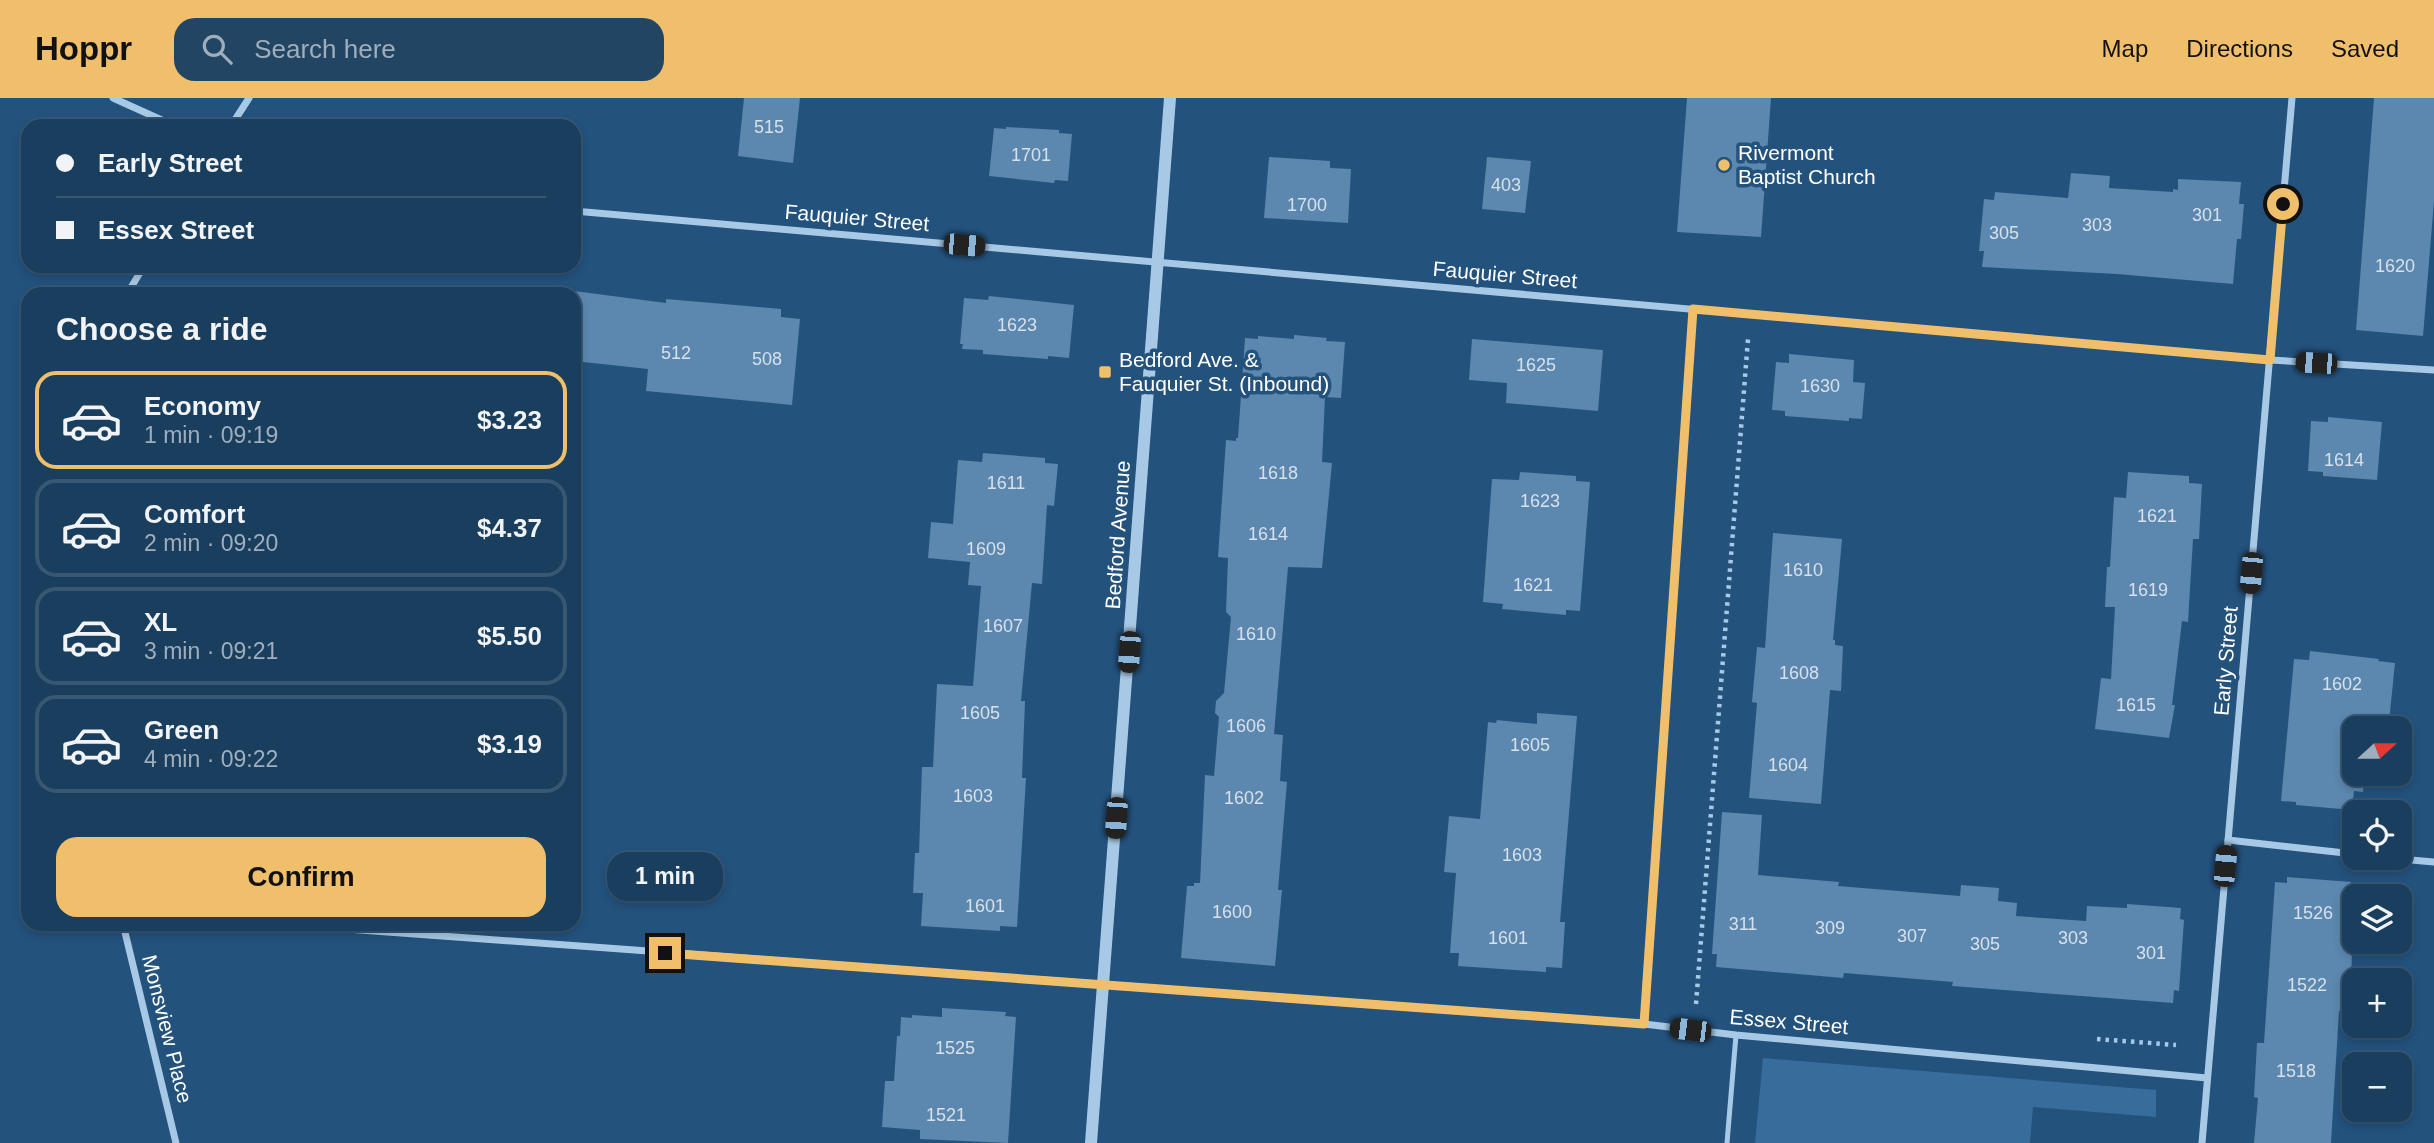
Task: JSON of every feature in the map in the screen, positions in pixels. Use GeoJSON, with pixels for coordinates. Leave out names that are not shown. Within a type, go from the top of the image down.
{"type":"FeatureCollection","features":[{"type":"Feature","properties":{"kind":"street"},"geometry":{"type":"LineString","coordinates":[[113,98],[160,119]]}},
{"type":"Feature","properties":{"kind":"street"},"geometry":{"type":"LineString","coordinates":[[236,119],[249,98]]}},
{"type":"Feature","properties":{"kind":"street","name":"Bedford Avenue"},"geometry":{"type":"LineString","coordinates":[[1091,1143],[1170,98]]}},
{"type":"Feature","properties":{"kind":"street","name":"Early Street"},"geometry":{"type":"LineString","coordinates":[[2202,1143],[2292,98]]}},
{"type":"Feature","properties":{"kind":"street","name":"Fauquier Street"},"geometry":{"type":"LineString","coordinates":[[581,212],[2270,360],[2434,370]]}},
{"type":"Feature","properties":{"kind":"street"},"geometry":{"type":"LineString","coordinates":[[1644,1024],[1693,309]]}},
{"type":"Feature","properties":{"kind":"street"},"geometry":{"type":"LineString","coordinates":[[2228,839],[2342,853]]}},
{"type":"Feature","properties":{"kind":"street"},"geometry":{"type":"LineString","coordinates":[[2412,860],[2434,862]]}},
{"type":"Feature","properties":{"kind":"street","name":"Monsview Place"},"geometry":{"type":"LineString","coordinates":[[125,931],[176,1143]]}},
{"type":"Feature","properties":{"kind":"street","name":"Essex Street"},"geometry":{"type":"LineString","coordinates":[[373,931],[1644,1024],[2207,1078]]}},
{"type":"Feature","properties":{"kind":"lane"},"geometry":{"type":"LineString","coordinates":[[1727,1143],[1737,1035]]}},
{"type":"Feature","properties":{"kind":"path"},"geometry":{"type":"LineString","coordinates":[[1695,1009],[1750,314]]}},
{"type":"Feature","properties":{"kind":"path"},"geometry":{"type":"LineString","coordinates":[[2094,1039],[2176,1045]]}},
{"type":"Feature","properties":{"kind":"shaded area"},"geometry":{"type":"Polygon","coordinates":[[[1763,1058],[2156,1090],[2156,1117],[2033,1107],[2030,1143],[1755,1143],[1763,1058]]]}},
{"type":"Feature","properties":{"kind":"building"},"geometry":{"type":"Polygon","coordinates":[[[744,98],[800,98],[793,163],[738,156],[744,98]]]}},
{"type":"Feature","properties":{"kind":"building","name":"Rivermont Baptist Church"},"geometry":{"type":"Polygon","coordinates":[[[1687,98],[1771,98],[1761,237],[1677,232],[1687,98]]]}},
{"type":"Feature","properties":{"kind":"building"},"geometry":{"type":"Polygon","coordinates":[[[2374,98],[2434,98],[2434,201],[2423,336],[2356,330],[2374,98]]]}},
{"type":"Feature","properties":{"kind":"building"},"geometry":{"type":"Polygon","coordinates":[[[994,128],[1059,130],[1059,133],[1072,134],[1068,181],[1055,180],[1054,183],[989,176],[994,128]]]}},
{"type":"Feature","properties":{"kind":"building"},"geometry":{"type":"Polygon","coordinates":[[[1269,157],[1330,161],[1330,168],[1351,169],[1348,223],[1264,218],[1269,157]]]}},
{"type":"Feature","properties":{"kind":"building"},"geometry":{"type":"Polygon","coordinates":[[[1487,157],[1531,161],[1525,213],[1482,209],[1487,157]]]}},
{"type":"Feature","properties":{"kind":"building"},"geometry":{"type":"Polygon","coordinates":[[[2071,173],[2110,176],[2109,188],[2173,192],[2173,189],[2178,190],[2178,179],[2241,182],[2239,204],[2244,204],[2241,239],[2237,239],[2233,284],[2117,274],[1982,267],[1984,251],[1979,251],[1984,199],[1994,200],[1995,192],[2068,198],[2071,173]]]}},
{"type":"Feature","properties":{"kind":"building"},"geometry":{"type":"Polygon","coordinates":[[[581,292],[666,303],[666,299],[781,309],[781,317],[800,319],[792,405],[646,391],[648,369],[581,362],[581,292]]]}},
{"type":"Feature","properties":{"kind":"building"},"geometry":{"type":"Polygon","coordinates":[[[989,296],[1074,305],[1069,358],[983,354],[983,350],[962,349],[963,344],[960,344],[964,298],[988,300],[989,296]]]}},
{"type":"Feature","properties":{"kind":"building"},"geometry":{"type":"Polygon","coordinates":[[[1294,335],[1345,342],[1341,398],[1325,397],[1322,462],[1332,463],[1322,568],[1288,567],[1274,734],[1283,735],[1280,781],[1287,782],[1275,966],[1181,958],[1187,886],[1200,883],[1205,775],[1214,776],[1219,717],[1215,713],[1216,701],[1224,693],[1231,617],[1226,612],[1228,558],[1218,557],[1226,440],[1236,441],[1238,438],[1245,338],[1258,339],[1258,336],[1294,339],[1294,335]]]}},
{"type":"Feature","properties":{"kind":"building"},"geometry":{"type":"Polygon","coordinates":[[[1472,339],[1603,350],[1598,411],[1506,403],[1507,383],[1469,380],[1472,339]]]}},
{"type":"Feature","properties":{"kind":"building"},"geometry":{"type":"Polygon","coordinates":[[[1789,354],[1854,360],[1853,382],[1865,383],[1862,419],[1849,418],[1849,421],[1785,416],[1785,411],[1772,410],[1776,362],[1789,363],[1789,354]]]}},
{"type":"Feature","properties":{"kind":"building"},"geometry":{"type":"Polygon","coordinates":[[[2328,417],[2382,422],[2377,480],[2323,476],[2323,472],[2308,471],[2311,421],[2328,422],[2328,417]]]}},
{"type":"Feature","properties":{"kind":"building"},"geometry":{"type":"Polygon","coordinates":[[[983,453],[1045,458],[1045,463],[1058,464],[1054,506],[1047,505],[1042,584],[1032,583],[1021,701],[1025,701],[1022,778],[1026,778],[1017,927],[1000,926],[1000,931],[921,926],[923,893],[913,893],[915,853],[919,853],[922,767],[933,767],[937,684],[973,686],[981,586],[968,585],[970,562],[928,558],[931,522],[953,524],[958,460],[982,462],[983,453]]]}},
{"type":"Feature","properties":{"kind":"building"},"geometry":{"type":"Polygon","coordinates":[[[1520,472],[1576,476],[1576,481],[1590,482],[1580,611],[1566,610],[1566,615],[1502,609],[1503,604],[1483,602],[1492,479],[1519,480],[1520,472]]]}},
{"type":"Feature","properties":{"kind":"building"},"geometry":{"type":"Polygon","coordinates":[[[2128,472],[2189,476],[2189,483],[2202,484],[2199,539],[2193,539],[2188,622],[2182,621],[2172,705],[2175,705],[2169,738],[2095,729],[2101,678],[2111,679],[2115,607],[2105,607],[2114,497],[2126,498],[2128,472]]]}},
{"type":"Feature","properties":{"kind":"building"},"geometry":{"type":"Polygon","coordinates":[[[1773,533],[1842,539],[1833,640],[1835,645],[1843,646],[1841,691],[1830,690],[1821,804],[1749,798],[1757,703],[1752,702],[1757,647],[1765,648],[1773,533]]]}},
{"type":"Feature","properties":{"kind":"building"},"geometry":{"type":"Polygon","coordinates":[[[2310,651],[2395,663],[2390,716],[2342,716],[2342,786],[2364,786],[2363,792],[2354,791],[2353,800],[2342,800],[2342,809],[2281,801],[2294,659],[2309,660],[2310,651]]]}},
{"type":"Feature","properties":{"kind":"building"},"geometry":{"type":"Polygon","coordinates":[[[1537,713],[1577,716],[1560,922],[1565,922],[1562,968],[1546,967],[1546,972],[1458,966],[1459,953],[1450,953],[1456,873],[1444,872],[1449,816],[1480,819],[1488,722],[1496,723],[1497,720],[1537,724],[1537,713]]]}},
{"type":"Feature","properties":{"kind":"building"},"geometry":{"type":"Polygon","coordinates":[[[1722,812],[1762,815],[1758,875],[1839,882],[1838,886],[1960,896],[1961,885],[1999,888],[1998,901],[2017,903],[2016,916],[2086,921],[2087,906],[2127,908],[2127,904],[2181,908],[2180,919],[2184,920],[2179,991],[2174,990],[2173,1003],[1952,986],[1953,982],[1844,973],[1843,978],[1716,967],[1717,954],[1712,954],[1722,812]]]}},
{"type":"Feature","properties":{"kind":"building"},"geometry":{"type":"Polygon","coordinates":[[[2287,877],[2351,882],[2342,884],[2342,954],[2352,954],[2351,968],[2342,968],[2342,1011],[2339,1011],[2331,1143],[2254,1143],[2258,1098],[2254,1097],[2257,1043],[2264,1043],[2275,882],[2287,883],[2287,877]]]}},
{"type":"Feature","properties":{"kind":"building"},"geometry":{"type":"Polygon","coordinates":[[[942,1008],[1006,1012],[1005,1016],[1016,1017],[1008,1143],[920,1139],[920,1130],[882,1127],[885,1081],[894,1081],[901,1017],[942,1017],[942,1008]]]}},
{"type":"Feature","properties":{"kind":"place","name":"Rivermont Baptist Church"},"geometry":{"type":"Point","coordinates":[1724,165]}},
{"type":"Feature","properties":{"kind":"place","name":"Bedford Ave. & Fauquier St. (Inbound)"},"geometry":{"type":"Point","coordinates":[1105,372]}},
{"type":"Feature","properties":{"kind":"route"},"geometry":{"type":"LineString","coordinates":[[665,953],[1644,1024],[1693,309],[2270,360],[2283,204]]}}]}
